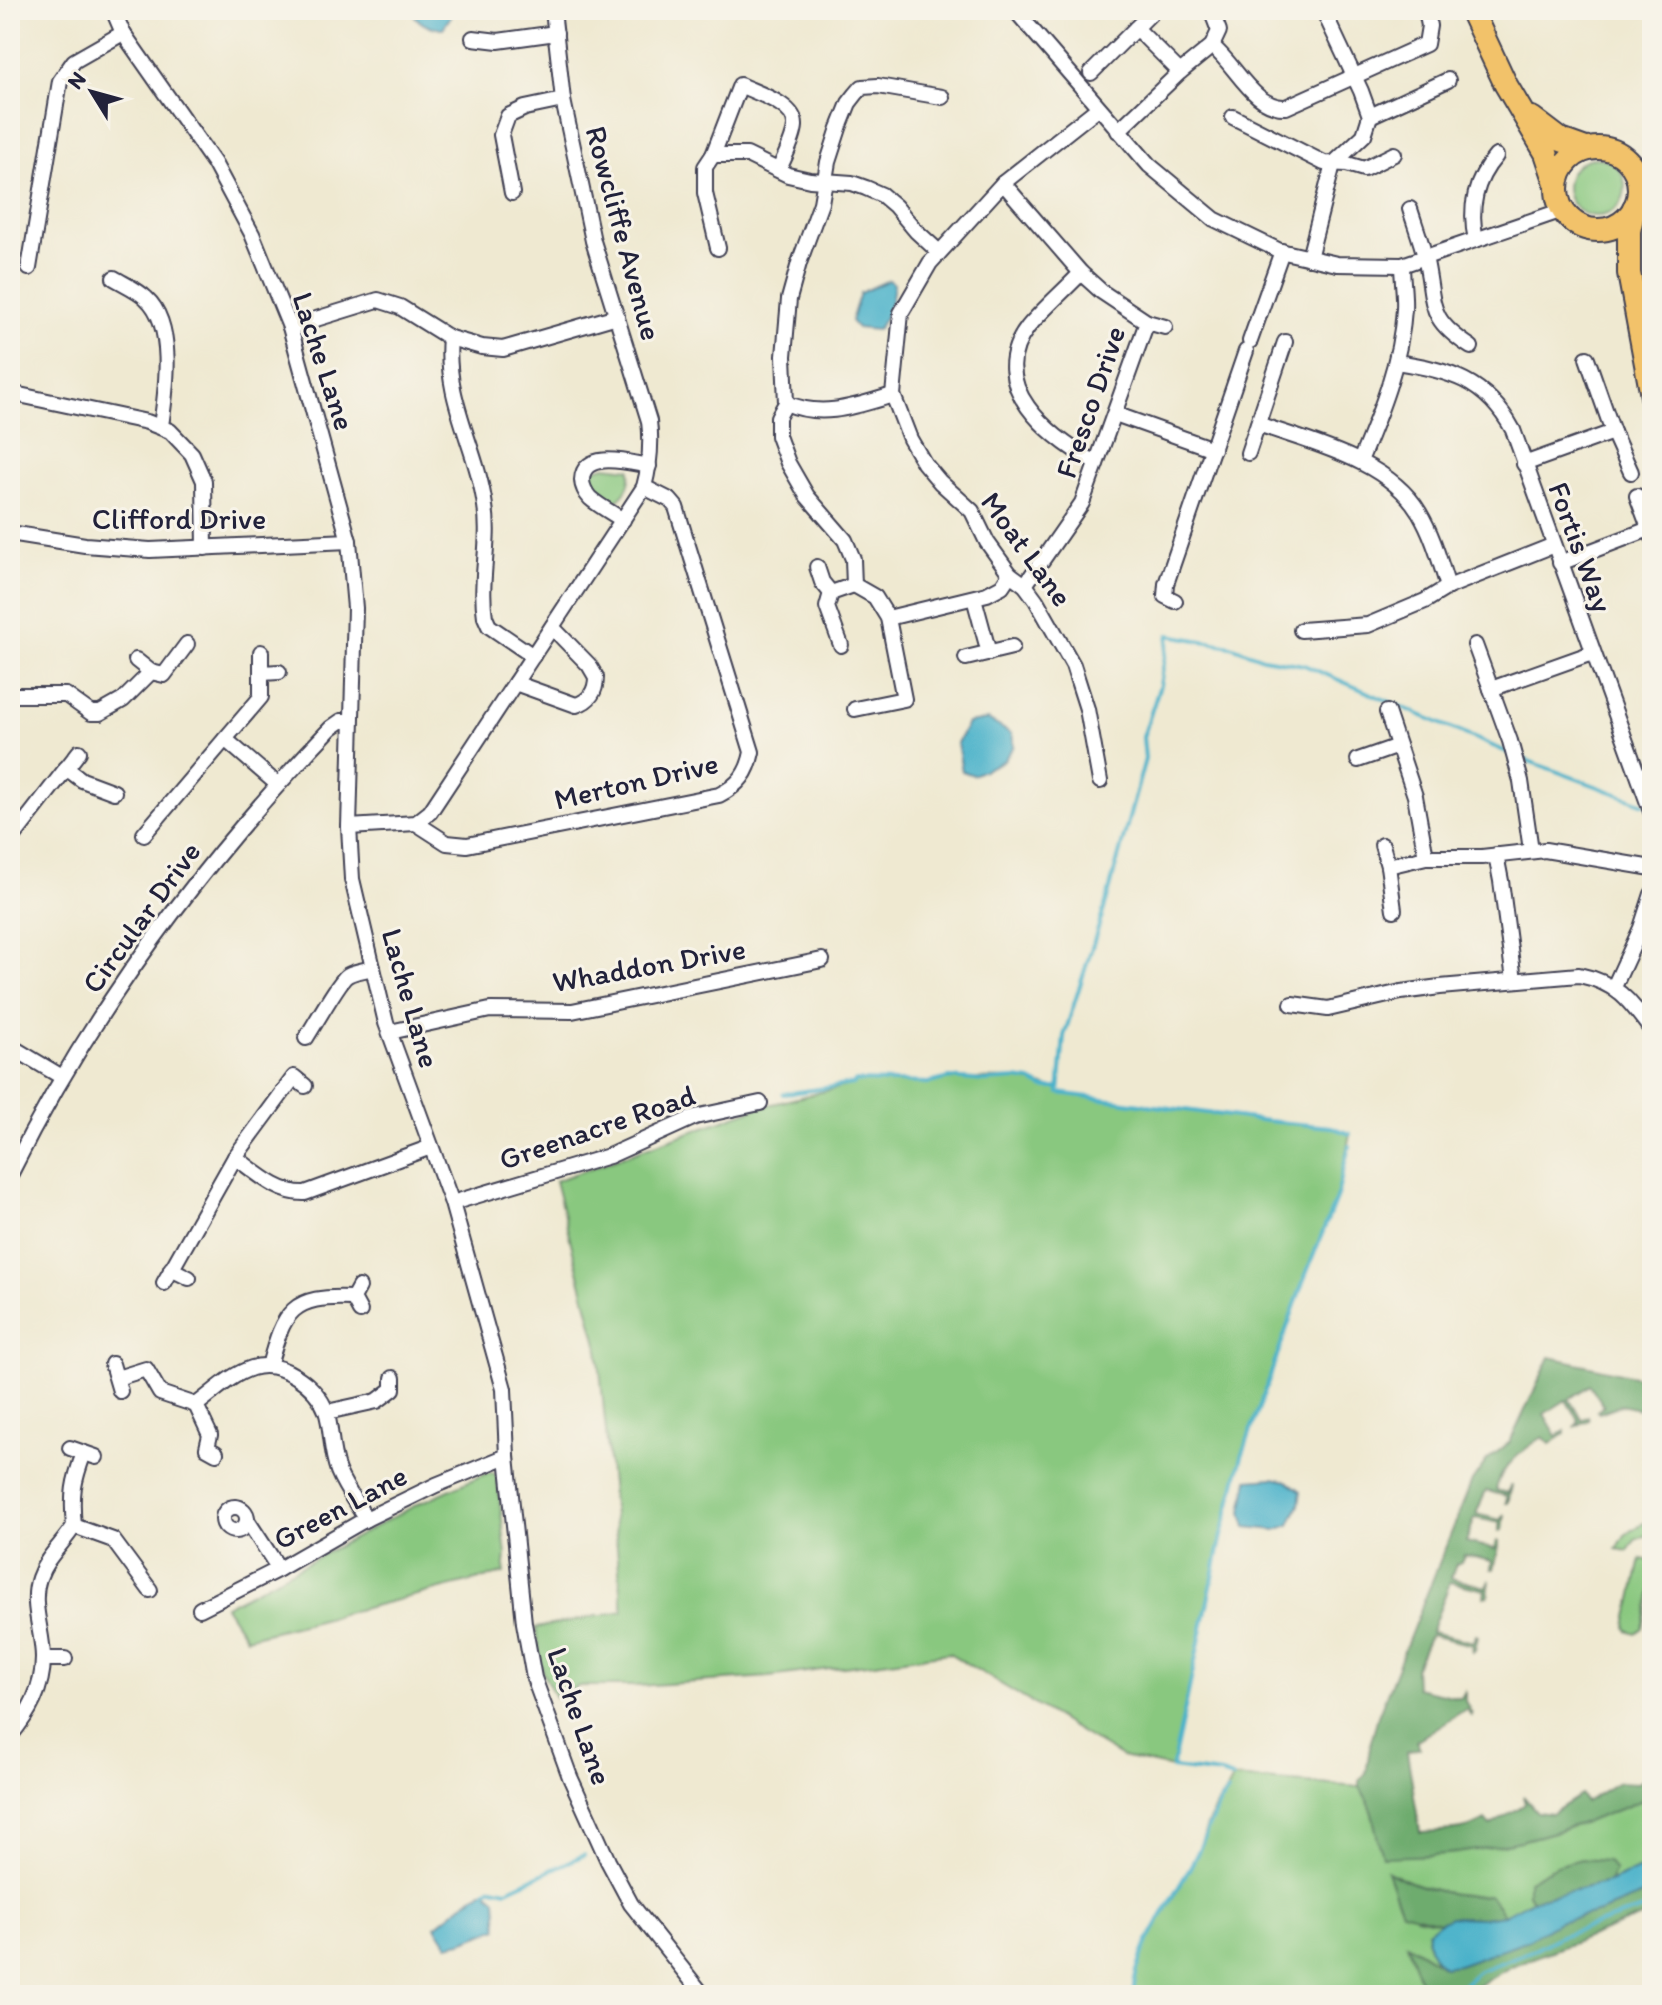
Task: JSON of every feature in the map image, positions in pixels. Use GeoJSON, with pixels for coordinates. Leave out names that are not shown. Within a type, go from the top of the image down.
{"type":"FeatureCollection","features":[{"type":"Feature","properties":{"kind":"highway"},"geometry":{"type":"LineString","coordinates":[[1471,10],[1546,153],[1563,210],[1571,220],[1604,238],[1629,273]]}},
{"type":"Feature","properties":{"kind":"highway"},"geometry":{"type":"LineString","coordinates":[[1519,106],[1546,131],[1586,149],[1609,149],[1644,168],[1629,231],[1629,273],[1652,396]]}},
{"type":"Feature","properties":{"kind":"highway"},"geometry":{"type":"LineString","coordinates":[[1557,188],[1565,164],[1586,149]]}},
{"type":"Feature","properties":{"kind":"highway"},"geometry":{"type":"LineString","coordinates":[[1593,230],[1617,225],[1635,208]]}},
{"type":"Feature","properties":{"kind":"street","name":"Lache Lane"},"geometry":{"type":"LineString","coordinates":[[113,10],[123,33],[214,163],[252,234],[290,327],[349,541],[355,608],[349,827],[352,879],[390,1032],[452,1203],[504,1389],[507,1456],[524,1623],[534,1678],[570,1777],[625,1893],[703,1995]]}},
{"type":"Feature","properties":{"kind":"street","name":"Rowcliffe Avenue"},"geometry":{"type":"LineString","coordinates":[[416,823],[430,812],[623,520],[644,487],[649,466],[652,445],[649,421],[593,241],[563,100],[553,10]]}},
{"type":"Feature","properties":{"kind":"street"},"geometry":{"type":"LineString","coordinates":[[1015,10],[1149,165],[1214,219],[1282,251],[1337,264],[1402,265],[1563,210]]}},
{"type":"Feature","properties":{"kind":"street"},"geometry":{"type":"LineString","coordinates":[[1118,131],[1212,46],[1219,31],[1211,10]]}},
{"type":"Feature","properties":{"kind":"street"},"geometry":{"type":"LineString","coordinates":[[1309,258],[1333,164],[1364,135],[1370,116],[1323,10]]}},
{"type":"Feature","properties":{"kind":"street"},"geometry":{"type":"LineString","coordinates":[[1091,73],[1152,12]]}},
{"type":"Feature","properties":{"kind":"street"},"geometry":{"type":"LineString","coordinates":[[1212,46],[1260,100],[1274,108],[1286,107],[1432,48],[1427,14]]}},
{"type":"Feature","properties":{"kind":"street"},"geometry":{"type":"LineString","coordinates":[[1136,28],[1180,72]]}},
{"type":"Feature","properties":{"kind":"street"},"geometry":{"type":"LineString","coordinates":[[29,268],[60,81],[74,61],[123,33]]}},
{"type":"Feature","properties":{"kind":"street"},"geometry":{"type":"LineString","coordinates":[[482,34],[521,39],[556,33]]}},
{"type":"Feature","properties":{"kind":"street"},"geometry":{"type":"LineString","coordinates":[[1370,116],[1448,80]]}},
{"type":"Feature","properties":{"kind":"street"},"geometry":{"type":"LineString","coordinates":[[718,248],[705,193],[705,167],[713,155],[740,85],[788,109],[794,118],[795,128],[779,170]]}},
{"type":"Feature","properties":{"kind":"street"},"geometry":{"type":"LineString","coordinates":[[854,585],[853,559],[845,540],[807,496],[788,463],[778,436],[778,417],[786,403],[784,356],[789,299],[818,214],[828,162],[849,103],[862,87],[878,86],[942,97]]}},
{"type":"Feature","properties":{"kind":"street"},"geometry":{"type":"LineString","coordinates":[[512,193],[501,135],[508,116],[525,108],[563,100]]}},
{"type":"Feature","properties":{"kind":"street","name":"Moat Lane"},"geometry":{"type":"LineString","coordinates":[[1098,108],[1003,183],[930,263],[901,313],[893,395],[910,439],[924,463],[972,511],[987,542],[1010,574],[1025,585],[1073,665],[1087,709],[1100,781]]}},
{"type":"Feature","properties":{"kind":"street"},"geometry":{"type":"LineString","coordinates":[[1233,117],[1324,163],[1347,164],[1364,169],[1394,154]]}},
{"type":"Feature","properties":{"kind":"street"},"geometry":{"type":"LineString","coordinates":[[713,155],[747,155],[788,175],[852,183],[882,195],[939,252]]}},
{"type":"Feature","properties":{"kind":"street"},"geometry":{"type":"LineString","coordinates":[[1476,240],[1472,224],[1476,193],[1486,167],[1496,156]]}},
{"type":"Feature","properties":{"kind":"street","name":"Fresco Drive"},"geometry":{"type":"LineString","coordinates":[[1003,183],[1081,273],[1102,292],[1147,322],[1082,503],[1025,585]]}},
{"type":"Feature","properties":{"kind":"street"},"geometry":{"type":"LineString","coordinates":[[1410,209],[1438,318],[1453,335],[1471,347]]}},
{"type":"Feature","properties":{"kind":"street"},"geometry":{"type":"LineString","coordinates":[[1175,601],[1165,596],[1166,584],[1282,251]]}},
{"type":"Feature","properties":{"kind":"street"},"geometry":{"type":"LineString","coordinates":[[1360,461],[1396,362],[1404,309],[1402,265]]}},
{"type":"Feature","properties":{"kind":"street"},"geometry":{"type":"LineString","coordinates":[[1081,273],[1027,328],[1015,359],[1016,375],[1019,395],[1038,421],[1075,451],[1096,463]]}},
{"type":"Feature","properties":{"kind":"street"},"geometry":{"type":"LineString","coordinates":[[114,278],[146,297],[158,312],[168,375],[161,426]]}},
{"type":"Feature","properties":{"kind":"street"},"geometry":{"type":"LineString","coordinates":[[290,327],[378,300],[400,307],[450,338],[503,349],[617,316]]}},
{"type":"Feature","properties":{"kind":"street"},"geometry":{"type":"LineString","coordinates":[[1147,322],[1165,327]]}},
{"type":"Feature","properties":{"kind":"street"},"geometry":{"type":"LineString","coordinates":[[450,338],[449,378],[485,504],[485,617],[489,626],[533,656]]}},
{"type":"Feature","properties":{"kind":"street"},"geometry":{"type":"LineString","coordinates":[[1248,453],[1285,342]]}},
{"type":"Feature","properties":{"kind":"street"},"geometry":{"type":"LineString","coordinates":[[1587,358],[1631,472]]}},
{"type":"Feature","properties":{"kind":"street","name":"Fortis Way"},"geometry":{"type":"LineString","coordinates":[[1396,362],[1451,374],[1471,383],[1489,396],[1513,430],[1592,653],[1645,774],[1652,814]]}},
{"type":"Feature","properties":{"kind":"street"},"geometry":{"type":"LineString","coordinates":[[10,393],[161,426],[182,442],[199,467],[204,481],[205,548]]}},
{"type":"Feature","properties":{"kind":"street"},"geometry":{"type":"LineString","coordinates":[[786,403],[802,410],[822,413],[893,395]]}},
{"type":"Feature","properties":{"kind":"street"},"geometry":{"type":"LineString","coordinates":[[1115,414],[1213,449]]}},
{"type":"Feature","properties":{"kind":"street"},"geometry":{"type":"LineString","coordinates":[[1258,424],[1360,461],[1388,479],[1418,510],[1435,547],[1448,587]]}},
{"type":"Feature","properties":{"kind":"street"},"geometry":{"type":"LineString","coordinates":[[1524,464],[1613,432]]}},
{"type":"Feature","properties":{"kind":"street"},"geometry":{"type":"LineString","coordinates":[[623,520],[589,497],[582,484],[585,471],[589,465],[601,461],[649,466]]}},
{"type":"Feature","properties":{"kind":"street","name":"Merton Drive"},"geometry":{"type":"LineString","coordinates":[[416,823],[447,843],[467,845],[719,795],[734,788],[743,778],[752,752],[676,507],[670,500],[644,487]]}},
{"type":"Feature","properties":{"kind":"street"},"geometry":{"type":"LineString","coordinates":[[1560,563],[1651,532],[1637,496]]}},
{"type":"Feature","properties":{"kind":"street","name":"Clifford Drive"},"geometry":{"type":"LineString","coordinates":[[10,533],[85,545],[150,550],[349,541]]}},
{"type":"Feature","properties":{"kind":"street"},"geometry":{"type":"LineString","coordinates":[[1301,630],[1368,625],[1425,601],[1448,587],[1554,545]]}},
{"type":"Feature","properties":{"kind":"street"},"geometry":{"type":"LineString","coordinates":[[817,567],[822,582],[831,593]]}},
{"type":"Feature","properties":{"kind":"street"},"geometry":{"type":"LineString","coordinates":[[888,618],[974,598],[1002,586],[1010,574]]}},
{"type":"Feature","properties":{"kind":"street"},"geometry":{"type":"LineString","coordinates":[[831,593],[854,585],[875,597],[888,618],[904,699],[855,709]]}},
{"type":"Feature","properties":{"kind":"street"},"geometry":{"type":"LineString","coordinates":[[831,593],[827,607],[841,645]]}},
{"type":"Feature","properties":{"kind":"street"},"geometry":{"type":"LineString","coordinates":[[974,598],[989,653]]}},
{"type":"Feature","properties":{"kind":"street"},"geometry":{"type":"LineString","coordinates":[[515,683],[576,705],[584,703],[592,694],[596,677],[589,665],[552,627]]}},
{"type":"Feature","properties":{"kind":"street"},"geometry":{"type":"LineString","coordinates":[[136,660],[151,672],[164,675],[187,644]]}},
{"type":"Feature","properties":{"kind":"street"},"geometry":{"type":"LineString","coordinates":[[1475,645],[1521,781],[1531,850]]}},
{"type":"Feature","properties":{"kind":"street"},"geometry":{"type":"LineString","coordinates":[[966,658],[1012,647]]}},
{"type":"Feature","properties":{"kind":"street"},"geometry":{"type":"LineString","coordinates":[[144,834],[261,697],[261,652]]}},
{"type":"Feature","properties":{"kind":"street"},"geometry":{"type":"LineString","coordinates":[[1491,689],[1592,653]]}},
{"type":"Feature","properties":{"kind":"street"},"geometry":{"type":"LineString","coordinates":[[10,695],[66,695],[91,713],[100,713],[123,700],[151,672]]}},
{"type":"Feature","properties":{"kind":"street"},"geometry":{"type":"LineString","coordinates":[[262,673],[279,672]]}},
{"type":"Feature","properties":{"kind":"street"},"geometry":{"type":"LineString","coordinates":[[1387,712],[1415,796],[1426,857]]}},
{"type":"Feature","properties":{"kind":"street","name":"Circular Drive"},"geometry":{"type":"LineString","coordinates":[[10,1175],[62,1077],[170,913],[277,784],[331,728],[341,721],[351,721]]}},
{"type":"Feature","properties":{"kind":"street"},"geometry":{"type":"LineString","coordinates":[[225,739],[277,784]]}},
{"type":"Feature","properties":{"kind":"street"},"geometry":{"type":"LineString","coordinates":[[1358,760],[1398,746]]}},
{"type":"Feature","properties":{"kind":"street"},"geometry":{"type":"LineString","coordinates":[[10,841],[79,752]]}},
{"type":"Feature","properties":{"kind":"street"},"geometry":{"type":"LineString","coordinates":[[66,768],[82,780],[114,792]]}},
{"type":"Feature","properties":{"kind":"street"},"geometry":{"type":"LineString","coordinates":[[349,827],[416,823]]}},
{"type":"Feature","properties":{"kind":"street"},"geometry":{"type":"LineString","coordinates":[[1382,845],[1394,910]]}},
{"type":"Feature","properties":{"kind":"street"},"geometry":{"type":"LineString","coordinates":[[1388,866],[1426,857],[1496,855],[1531,850],[1572,853],[1652,868]]}},
{"type":"Feature","properties":{"kind":"street"},"geometry":{"type":"LineString","coordinates":[[1496,855],[1514,980]]}},
{"type":"Feature","properties":{"kind":"street"},"geometry":{"type":"LineString","coordinates":[[1614,987],[1641,928],[1652,895]]}},
{"type":"Feature","properties":{"kind":"street","name":"Whaddon Drive"},"geometry":{"type":"LineString","coordinates":[[390,1032],[490,1010],[572,1011],[822,960]]}},
{"type":"Feature","properties":{"kind":"street"},"geometry":{"type":"LineString","coordinates":[[326,1039],[309,1033],[333,998],[338,983],[349,974],[373,968]]}},
{"type":"Feature","properties":{"kind":"street"},"geometry":{"type":"LineString","coordinates":[[1292,1004],[1328,1009],[1401,992],[1579,975],[1614,987],[1625,996],[1652,1031]]}},
{"type":"Feature","properties":{"kind":"street"},"geometry":{"type":"LineString","coordinates":[[10,1046],[62,1077]]}},
{"type":"Feature","properties":{"kind":"street"},"geometry":{"type":"LineString","coordinates":[[164,1283],[235,1157],[294,1077],[305,1086]]}},
{"type":"Feature","properties":{"kind":"street","name":"Greenacre Road"},"geometry":{"type":"LineString","coordinates":[[452,1203],[609,1156],[695,1117],[760,1103]]}},
{"type":"Feature","properties":{"kind":"street"},"geometry":{"type":"LineString","coordinates":[[235,1157],[278,1187],[293,1193],[305,1193],[431,1147]]}},
{"type":"Feature","properties":{"kind":"street"},"geometry":{"type":"LineString","coordinates":[[171,1269],[189,1278]]}},
{"type":"Feature","properties":{"kind":"street"},"geometry":{"type":"LineString","coordinates":[[269,1366],[279,1330],[298,1305],[317,1299],[357,1299]]}},
{"type":"Feature","properties":{"kind":"street"},"geometry":{"type":"LineString","coordinates":[[116,1378],[145,1366],[160,1393],[196,1405],[210,1435],[205,1450]]}},
{"type":"Feature","properties":{"kind":"street"},"geometry":{"type":"LineString","coordinates":[[196,1405],[241,1373],[256,1367],[269,1366],[300,1379],[318,1396],[327,1412],[330,1446],[339,1474],[366,1519]]}},
{"type":"Feature","properties":{"kind":"street"},"geometry":{"type":"LineString","coordinates":[[327,1412],[377,1401],[396,1387]]}},
{"type":"Feature","properties":{"kind":"street"},"geometry":{"type":"LineString","coordinates":[[10,1736],[34,1704],[43,1659],[36,1597],[39,1579],[48,1559],[74,1526],[73,1481],[84,1453]]}},
{"type":"Feature","properties":{"kind":"street","name":"Green Lane"},"geometry":{"type":"LineString","coordinates":[[200,1609],[279,1569],[366,1519],[436,1485],[507,1456]]}},
{"type":"Feature","properties":{"kind":"street"},"geometry":{"type":"LineString","coordinates":[[247,1520],[279,1569]]}},
{"type":"Feature","properties":{"kind":"street"},"geometry":{"type":"LineString","coordinates":[[74,1526],[113,1540],[146,1573],[150,1590]]}},
{"type":"Feature","properties":{"kind":"street"},"geometry":{"type":"LineString","coordinates":[[43,1659],[65,1659]]}},
{"type":"Feature","properties":{"kind":"green space"},"geometry":{"type":"Polygon","coordinates":[[[1596,158],[1607,160],[1616,167],[1623,176],[1623,198],[1616,207],[1607,214],[1596,216],[1585,214],[1576,207],[1569,198],[1567,187],[1569,176],[1576,167],[1585,160],[1596,158]]]}},
{"type":"Feature","properties":{"kind":"green space"},"geometry":{"type":"Polygon","coordinates":[[[605,466],[630,469],[630,482],[625,491],[608,506],[594,496],[586,477],[591,470],[605,466]]]}},
{"type":"Feature","properties":{"kind":"green space"},"geometry":{"type":"Polygon","coordinates":[[[950,1078],[1021,1080],[1059,1088],[1059,1093],[1331,1127],[1350,1134],[1337,1196],[1303,1282],[1242,1456],[1172,1768],[1122,1757],[949,1653],[769,1677],[637,1686],[579,1686],[555,1697],[542,1671],[536,1628],[623,1611],[598,1348],[555,1181],[757,1108],[856,1081],[929,1083],[950,1078]]]}},
{"type":"Feature","properties":{"kind":"green space"},"geometry":{"type":"Polygon","coordinates":[[[1550,1357],[1652,1380],[1652,1412],[1621,1405],[1599,1413],[1597,1411],[1604,1406],[1590,1385],[1569,1399],[1582,1420],[1588,1416],[1589,1420],[1574,1427],[1579,1422],[1566,1400],[1544,1414],[1557,1436],[1565,1431],[1565,1434],[1550,1444],[1543,1437],[1507,1466],[1496,1490],[1508,1493],[1512,1486],[1508,1503],[1507,1496],[1486,1491],[1476,1514],[1501,1520],[1505,1514],[1503,1530],[1499,1531],[1501,1523],[1475,1518],[1466,1542],[1495,1549],[1497,1541],[1500,1542],[1494,1569],[1491,1569],[1492,1561],[1464,1555],[1461,1562],[1456,1564],[1451,1578],[1486,1587],[1490,1580],[1488,1596],[1484,1597],[1485,1590],[1450,1582],[1431,1632],[1474,1642],[1476,1635],[1475,1651],[1472,1652],[1473,1645],[1430,1635],[1415,1668],[1416,1688],[1461,1698],[1465,1691],[1465,1701],[1472,1714],[1466,1709],[1416,1741],[1420,1748],[1407,1752],[1420,1832],[1461,1829],[1485,1820],[1490,1826],[1525,1804],[1523,1796],[1537,1812],[1551,1814],[1581,1795],[1585,1802],[1618,1782],[1637,1783],[1652,1774],[1652,1796],[1581,1824],[1507,1844],[1448,1854],[1382,1857],[1370,1805],[1360,1787],[1378,1716],[1472,1481],[1487,1460],[1510,1442],[1550,1357]]]}},
{"type":"Feature","properties":{"kind":"green space"},"geometry":{"type":"Polygon","coordinates":[[[493,1473],[497,1477],[506,1555],[504,1573],[246,1638],[225,1606],[420,1503],[493,1473]]]}},
{"type":"Feature","properties":{"kind":"green space"},"geometry":{"type":"Polygon","coordinates":[[[1652,1518],[1652,1533],[1635,1540],[1628,1551],[1617,1549],[1625,1535],[1652,1518]]]}},
{"type":"Feature","properties":{"kind":"green space"},"geometry":{"type":"Polygon","coordinates":[[[1641,1559],[1652,1561],[1652,1585],[1643,1628],[1636,1633],[1627,1630],[1626,1626],[1641,1559]]]}},
{"type":"Feature","properties":{"kind":"green space"},"geometry":{"type":"Polygon","coordinates":[[[1233,1778],[1360,1787],[1370,1805],[1383,1857],[1560,1831],[1652,1796],[1652,1864],[1609,1882],[1615,1870],[1528,1893],[1532,1900],[1504,1915],[1489,1895],[1463,1895],[1437,1890],[1389,1871],[1416,1917],[1440,1922],[1428,1931],[1427,1942],[1435,1961],[1416,1949],[1431,1995],[1133,1995],[1141,1958],[1149,1940],[1188,1873],[1211,1815],[1233,1778]]]}},
{"type":"Feature","properties":{"kind":"green space"},"geometry":{"type":"Polygon","coordinates":[[[1581,1859],[1607,1861],[1615,1870],[1609,1882],[1532,1900],[1528,1893],[1528,1881],[1556,1866],[1581,1859]]]}},
{"type":"Feature","properties":{"kind":"green space"},"geometry":{"type":"Polygon","coordinates":[[[1387,1871],[1436,1890],[1462,1895],[1489,1895],[1504,1915],[1451,1917],[1440,1922],[1402,1912],[1387,1871]]]}},
{"type":"Feature","properties":{"kind":"green space"},"geometry":{"type":"Polygon","coordinates":[[[1652,1891],[1652,1913],[1512,1966],[1463,1995],[1425,1995],[1407,1944],[1444,1967],[1458,1965],[1528,1940],[1558,1922],[1600,1912],[1652,1891]]]}},
{"type":"Feature","properties":{"kind":"water"},"geometry":{"type":"Polygon","coordinates":[[[411,10],[452,10],[443,28],[438,28],[421,22],[411,10]]]}},
{"type":"Feature","properties":{"kind":"water"},"geometry":{"type":"Polygon","coordinates":[[[889,280],[894,284],[892,297],[887,314],[877,330],[857,328],[851,321],[860,293],[889,280]]]}},
{"type":"Feature","properties":{"kind":"water"},"geometry":{"type":"Polygon","coordinates":[[[988,720],[1012,734],[1014,746],[1003,761],[973,775],[962,771],[957,743],[968,723],[988,720]]]}},
{"type":"Feature","properties":{"kind":"water"},"geometry":{"type":"Polygon","coordinates":[[[1273,1478],[1287,1481],[1301,1491],[1299,1505],[1290,1525],[1276,1530],[1246,1527],[1242,1512],[1248,1480],[1273,1478]]]}},
{"type":"Feature","properties":{"kind":"water"},"geometry":{"type":"Polygon","coordinates":[[[1652,1864],[1652,1891],[1600,1912],[1558,1922],[1528,1940],[1458,1965],[1444,1967],[1431,1952],[1428,1931],[1450,1917],[1504,1915],[1532,1900],[1609,1882],[1652,1864]]]}},
{"type":"Feature","properties":{"kind":"water"},"geometry":{"type":"Polygon","coordinates":[[[486,1890],[496,1899],[498,1928],[448,1945],[436,1926],[472,1897],[486,1890]]]}},
{"type":"Feature","properties":{"kind":"waterway"},"geometry":{"type":"LineString","coordinates":[[1350,1134],[1331,1127],[1059,1093],[1064,1036],[1106,903],[1145,759],[1143,737],[1160,685],[1169,635],[1231,646],[1263,658],[1304,665],[1509,753]]}},
{"type":"Feature","properties":{"kind":"waterway"},"geometry":{"type":"LineString","coordinates":[[1518,757],[1644,804]]}},
{"type":"Feature","properties":{"kind":"waterway"},"geometry":{"type":"LineString","coordinates":[[783,1094],[853,1084],[856,1081],[929,1083],[950,1078],[985,1081],[1016,1079],[1031,1081],[1044,1088],[1059,1088]]}},
{"type":"Feature","properties":{"kind":"waterway"},"geometry":{"type":"LineString","coordinates":[[1233,1778],[1172,1768],[1242,1456],[1303,1282],[1337,1196],[1349,1146]]}},
{"type":"Feature","properties":{"kind":"waterway"},"geometry":{"type":"LineString","coordinates":[[1133,1995],[1148,1941],[1195,1858],[1213,1816],[1228,1791]]}},
{"type":"Feature","properties":{"kind":"waterway"},"geometry":{"type":"LineString","coordinates":[[486,1890],[493,1887],[507,1890],[584,1855]]}},
{"type":"Feature","properties":{"kind":"waterway"},"geometry":{"type":"LineString","coordinates":[[1451,1995],[1479,1971],[1561,1936],[1652,1906]]}}]}
